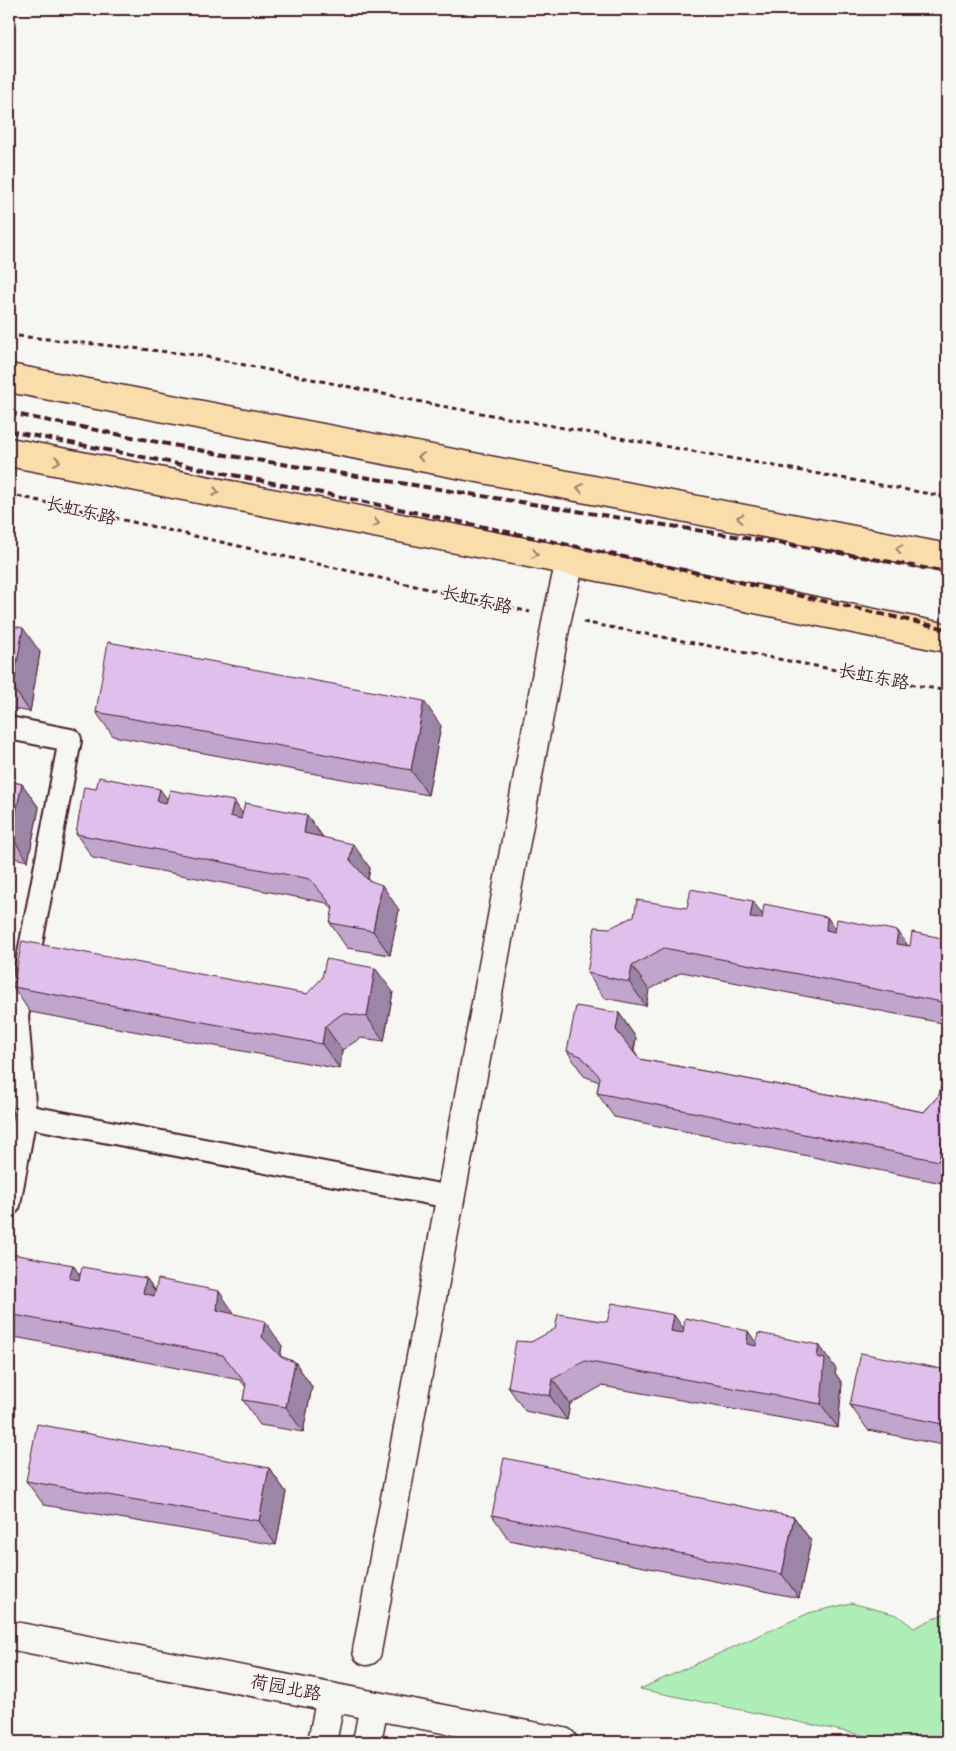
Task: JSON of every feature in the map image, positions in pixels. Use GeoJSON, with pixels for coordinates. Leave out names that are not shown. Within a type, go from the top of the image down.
{"type":"FeatureCollection","features":[{"type":"Feature","properties":{"kind":"main road"},"geometry":{"type":"LineString","coordinates":[[9,378],[947,558]]}},
{"type":"Feature","properties":{"kind":"main road"},"geometry":{"type":"LineString","coordinates":[[9,452],[570,561],[947,638]]}},
{"type":"Feature","properties":{"kind":"street"},"geometry":{"type":"LineString","coordinates":[[367,1651],[450,1197],[570,561]]}},
{"type":"Feature","properties":{"kind":"street"},"geometry":{"type":"LineString","coordinates":[[9,728],[70,740],[17,1016],[25,1116],[9,1204]]}},
{"type":"Feature","properties":{"kind":"street"},"geometry":{"type":"LineString","coordinates":[[25,1116],[450,1197]]}},
{"type":"Feature","properties":{"kind":"street","name":"荷园北路"},"geometry":{"type":"LineString","coordinates":[[9,1635],[563,1742]]}},
{"type":"Feature","properties":{"kind":"street"},"geometry":{"type":"LineString","coordinates":[[322,1742],[331,1697]]}},
{"type":"Feature","properties":{"kind":"street"},"geometry":{"type":"LineString","coordinates":[[367,1742],[374,1706]]}},
{"type":"Feature","properties":{"kind":"path"},"geometry":{"type":"LineString","coordinates":[[9,335],[197,355],[436,405],[947,498]]}},
{"type":"Feature","properties":{"kind":"path","name":"长虹东路"},"geometry":{"type":"LineString","coordinates":[[9,494],[558,618],[947,690]]}},
{"type":"Feature","properties":{"kind":"green space"},"geometry":{"type":"Polygon","coordinates":[[[851,1603],[897,1615],[914,1628],[947,1612],[947,1742],[895,1742],[640,1689],[809,1613],[851,1603]]]}},
{"type":"Feature","properties":{"kind":"building"},"geometry":{"type":"Polygon","coordinates":[[[9,625],[23,628],[13,687],[9,686],[9,625]]]}},
{"type":"Feature","properties":{"kind":"building"},"geometry":{"type":"Polygon","coordinates":[[[108,642],[424,701],[411,770],[96,712],[108,642]]]}},
{"type":"Feature","properties":{"kind":"building"},"geometry":{"type":"Polygon","coordinates":[[[99,777],[160,789],[157,801],[166,803],[170,790],[234,801],[230,816],[241,819],[245,803],[307,815],[304,833],[353,844],[350,860],[368,880],[382,885],[373,931],[330,923],[333,907],[310,879],[76,834],[84,787],[96,789],[99,777]]]}},
{"type":"Feature","properties":{"kind":"building"},"geometry":{"type":"Polygon","coordinates":[[[9,781],[22,784],[11,836],[9,836],[9,781]]]}},
{"type":"Feature","properties":{"kind":"building"},"geometry":{"type":"Polygon","coordinates":[[[691,889],[753,901],[750,918],[762,919],[764,904],[827,917],[826,930],[835,932],[837,919],[898,931],[896,944],[910,946],[912,932],[947,939],[947,1003],[664,948],[632,966],[629,982],[587,973],[595,927],[610,928],[634,916],[637,900],[687,908],[691,889]]]}},
{"type":"Feature","properties":{"kind":"building"},"geometry":{"type":"Polygon","coordinates":[[[22,941],[307,994],[322,978],[326,959],[375,968],[367,1017],[343,1013],[325,1026],[322,1044],[13,987],[22,941]]]}},
{"type":"Feature","properties":{"kind":"building"},"geometry":{"type":"Polygon","coordinates":[[[576,1006],[619,1013],[616,1030],[639,1059],[924,1112],[939,1095],[943,1076],[947,1077],[947,1139],[942,1143],[939,1161],[597,1093],[600,1077],[581,1056],[567,1051],[576,1006]]]}},
{"type":"Feature","properties":{"kind":"building"},"geometry":{"type":"Polygon","coordinates":[[[12,1254],[73,1265],[69,1278],[79,1280],[82,1267],[146,1278],[143,1293],[154,1296],[158,1279],[219,1291],[217,1310],[265,1321],[262,1337],[281,1357],[295,1362],[286,1407],[243,1400],[246,1384],[223,1355],[9,1314],[9,1265],[12,1254]]]}},
{"type":"Feature","properties":{"kind":"building"},"geometry":{"type":"Polygon","coordinates":[[[612,1303],[674,1315],[671,1331],[683,1333],[685,1318],[748,1331],[747,1344],[756,1346],[758,1333],[819,1345],[817,1357],[825,1359],[821,1404],[585,1361],[553,1379],[550,1396],[508,1387],[516,1341],[531,1342],[555,1329],[558,1314],[607,1322],[612,1303]]]}},
{"type":"Feature","properties":{"kind":"building"},"geometry":{"type":"Polygon","coordinates":[[[861,1353],[947,1370],[947,1425],[850,1405],[861,1353]]]}},
{"type":"Feature","properties":{"kind":"building"},"geometry":{"type":"Polygon","coordinates":[[[37,1424],[269,1468],[259,1521],[26,1481],[37,1424]]]}},
{"type":"Feature","properties":{"kind":"building"},"geometry":{"type":"Polygon","coordinates":[[[504,1458],[794,1517],[782,1574],[492,1515],[504,1458]]]}},
{"type":"Feature","properties":{"kind":"railway"},"geometry":{"type":"LineString","coordinates":[[9,413],[219,454],[834,552],[947,572]]}},
{"type":"Feature","properties":{"kind":"railway"},"geometry":{"type":"LineString","coordinates":[[9,431],[479,526],[947,629]]}}]}
